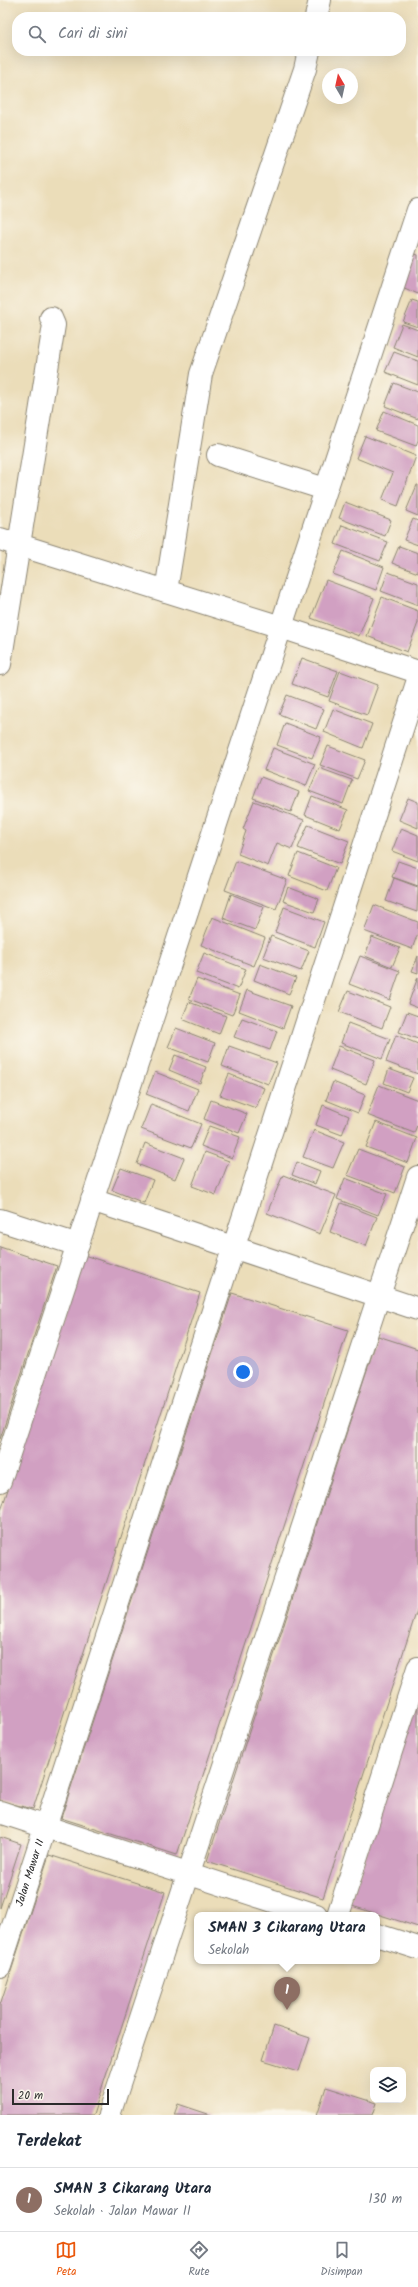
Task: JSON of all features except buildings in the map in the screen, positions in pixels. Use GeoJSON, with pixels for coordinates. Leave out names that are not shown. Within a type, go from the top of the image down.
{"type":"FeatureCollection","features":[{"type":"Feature","properties":{"kind":"street"},"geometry":{"type":"LineString","coordinates":[[317,12],[320,0]]}},
{"type":"Feature","properties":{"kind":"street"},"geometry":{"type":"LineString","coordinates":[[166,591],[201,374],[305,69],[308,56]]}},
{"type":"Feature","properties":{"kind":"street"},"geometry":{"type":"LineString","coordinates":[[0,1481],[325,489],[415,232],[418,210]]}},
{"type":"Feature","properties":{"kind":"street"},"geometry":{"type":"LineString","coordinates":[[0,664],[9,542],[54,325],[51,318]]}},
{"type":"Feature","properties":{"kind":"street"},"geometry":{"type":"LineString","coordinates":[[218,455],[325,489]]}},
{"type":"Feature","properties":{"kind":"street"},"geometry":{"type":"LineString","coordinates":[[9,542],[281,627],[418,672]]}},
{"type":"Feature","properties":{"kind":"street","name":"Jalan Mawar II"},"geometry":{"type":"LineString","coordinates":[[0,1966],[418,680]]}},
{"type":"Feature","properties":{"kind":"street"},"geometry":{"type":"LineString","coordinates":[[109,2115],[418,1177]]}},
{"type":"Feature","properties":{"kind":"street"},"geometry":{"type":"LineString","coordinates":[[92,1200],[418,1309]]}},
{"type":"Feature","properties":{"kind":"street"},"geometry":{"type":"LineString","coordinates":[[0,1220],[78,1245]]}},
{"type":"Feature","properties":{"kind":"street"},"geometry":{"type":"LineString","coordinates":[[339,1912],[418,1668]]}},
{"type":"Feature","properties":{"kind":"street"},"geometry":{"type":"LineString","coordinates":[[0,1812],[307,1912]]}},
{"type":"Feature","properties":{"kind":"street"},"geometry":{"type":"LineString","coordinates":[[380,1936],[418,1948]]}},
{"type":"Feature","properties":{"kind":"place","name":"SMAN 3 Cikarang Utara"},"geometry":{"type":"Point","coordinates":[287,2010]}}]}
